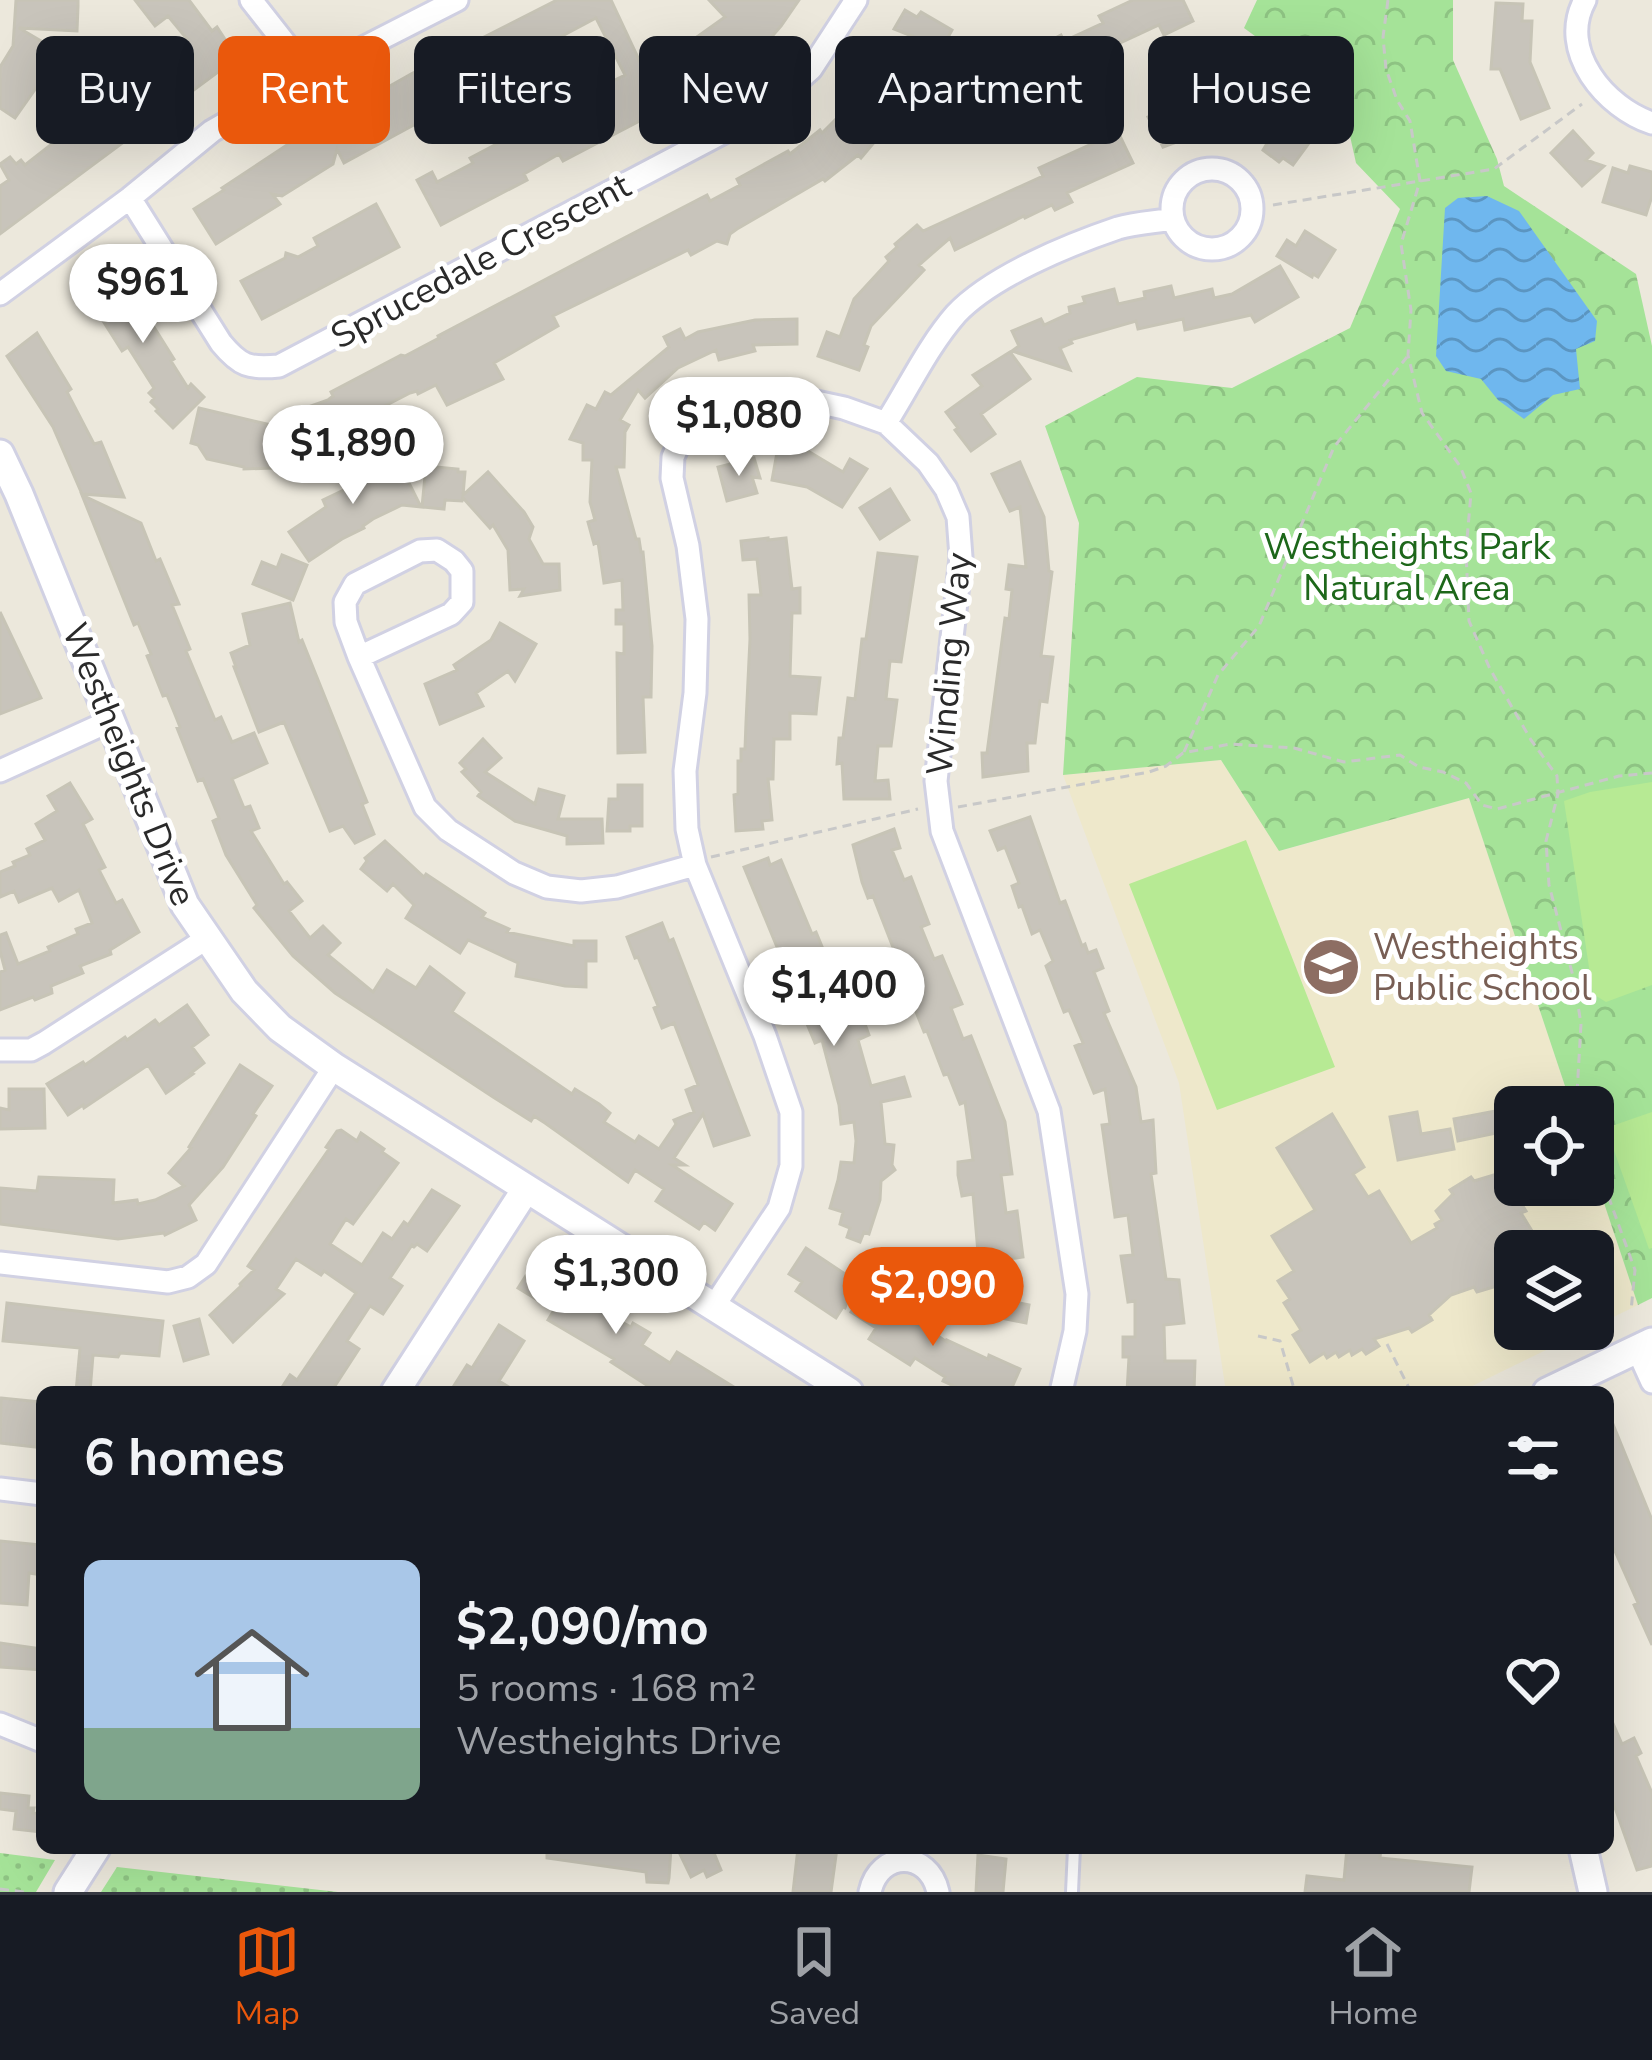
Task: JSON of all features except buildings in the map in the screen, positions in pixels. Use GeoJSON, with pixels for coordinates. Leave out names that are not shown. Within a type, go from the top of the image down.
{"type":"FeatureCollection","features":[{"type":"Feature","properties":{"kind":"street"},"geometry":{"type":"LineString","coordinates":[[250,0],[278,36]]}},
{"type":"Feature","properties":{"kind":"street"},"geometry":{"type":"LineString","coordinates":[[387,36],[457,0]]}},
{"type":"Feature","properties":{"kind":"street","name":"Sprucedale Crescent"},"geometry":{"type":"LineString","coordinates":[[130,198],[220,343],[235,359],[255,368],[279,366],[764,111],[811,69],[856,0]]}},
{"type":"Feature","properties":{"kind":"street"},"geometry":{"type":"LineString","coordinates":[[1585,0],[1578,40],[1586,70],[1618,106],[1652,123]]}},
{"type":"Feature","properties":{"kind":"street"},"geometry":{"type":"LineString","coordinates":[[0,294],[218,128]]}},
{"type":"Feature","properties":{"kind":"street"},"geometry":{"type":"LineString","coordinates":[[886,423],[934,343],[976,295],[1016,271],[1121,227],[1173,219]]}},
{"type":"Feature","properties":{"kind":"street","name":"Winding Way"},"geometry":{"type":"LineString","coordinates":[[714,1306],[779,1208],[791,1166],[790,1112],[765,1036],[695,865],[687,829],[685,771],[697,619],[688,546],[672,478],[673,457],[693,425],[720,412],[760,399],[802,399],[886,423],[928,463],[958,517],[962,557],[936,781],[938,808],[1049,1111],[1077,1294],[1075,1331],[1061,1386]]}},
{"type":"Feature","properties":{"kind":"street","name":"Westheights Drive"},"geometry":{"type":"LineString","coordinates":[[0,454],[10,498],[112,720],[184,905],[244,992],[280,1028],[334,1067],[840,1386]]}},
{"type":"Feature","properties":{"kind":"street"},"geometry":{"type":"LineString","coordinates":[[359,657],[451,614],[462,602],[462,571],[437,550],[420,550],[355,584],[345,602],[346,622],[359,657],[425,807],[448,830],[514,873],[547,887],[581,891],[617,887],[695,865]]}},
{"type":"Feature","properties":{"kind":"street"},"geometry":{"type":"LineString","coordinates":[[0,771],[112,720]]}},
{"type":"Feature","properties":{"kind":"street"},"geometry":{"type":"LineString","coordinates":[[0,1050],[31,1050],[44,1043],[206,939]]}},
{"type":"Feature","properties":{"kind":"street"},"geometry":{"type":"LineString","coordinates":[[0,1263],[168,1282],[188,1277],[206,1264],[334,1067]]}},
{"type":"Feature","properties":{"kind":"street"},"geometry":{"type":"LineString","coordinates":[[399,1386],[526,1189]]}},
{"type":"Feature","properties":{"kind":"street"},"geometry":{"type":"LineString","coordinates":[[1559,1386],[1644,1345],[1652,1382]]}},
{"type":"Feature","properties":{"kind":"street"},"geometry":{"type":"LineString","coordinates":[[0,1489],[36,1493]]}},
{"type":"Feature","properties":{"kind":"street"},"geometry":{"type":"LineString","coordinates":[[0,1724],[36,1739]]}},
{"type":"Feature","properties":{"kind":"street"},"geometry":{"type":"LineString","coordinates":[[68,1892],[92,1854]]}},
{"type":"Feature","properties":{"kind":"street"},"geometry":{"type":"LineString","coordinates":[[1584,1854],[1593,1892]]}},
{"type":"Feature","properties":{"kind":"street"},"geometry":{"type":"LineString","coordinates":[[870,1892],[873,1880],[890,1863],[922,1856],[938,1892]]}},
{"type":"Feature","properties":{"kind":"lane"},"geometry":{"type":"LineString","coordinates":[[1072,1892],[1074,1854]]}},
{"type":"Feature","properties":{"kind":"path"},"geometry":{"type":"LineString","coordinates":[[1385,0],[1386,69],[1410,121],[1420,181],[1401,244],[1411,310],[1408,355],[1422,413],[1460,466],[1471,493],[1466,551],[1469,621],[1490,669],[1557,776],[1558,794],[1546,841],[1549,885],[1581,1024],[1577,1086]]}},
{"type":"Feature","properties":{"kind":"path"},"geometry":{"type":"LineString","coordinates":[[1273,205],[1494,170],[1582,104]]}},
{"type":"Feature","properties":{"kind":"path"},"geometry":{"type":"LineString","coordinates":[[1183,753],[1218,675],[1259,626],[1334,447],[1408,355]]}},
{"type":"Feature","properties":{"kind":"path"},"geometry":{"type":"LineString","coordinates":[[950,808],[1148,772],[1183,753],[1230,744],[1294,748],[1344,762],[1400,755],[1466,784],[1482,806],[1497,809],[1619,776],[1652,773]]}},
{"type":"Feature","properties":{"kind":"path"},"geometry":{"type":"LineString","coordinates":[[695,865],[719,854],[926,808]]}},
{"type":"Feature","properties":{"kind":"path"},"geometry":{"type":"LineString","coordinates":[[1612,1206],[1635,1270],[1630,1311]]}},
{"type":"Feature","properties":{"kind":"path"},"geometry":{"type":"LineString","coordinates":[[1258,1336],[1280,1341],[1293,1386]]}},
{"type":"Feature","properties":{"kind":"path"},"geometry":{"type":"LineString","coordinates":[[1387,1344],[1408,1386]]}},
{"type":"Feature","properties":{"kind":"path"},"geometry":{"type":"LineString","coordinates":[[0,1889],[24,1892]]}},
{"type":"Feature","properties":{"kind":"shaded area","name":"Westheights Public School"},"geometry":{"type":"Polygon","coordinates":[[[1221,760],[1280,851],[1469,798],[1565,1086],[1494,1086],[1494,1206],[1605,1206],[1613,1230],[1494,1230],[1494,1350],[1546,1350],[1472,1386],[1225,1386],[1179,1083],[1063,775],[1221,760]]]}},
{"type":"Feature","properties":{"kind":"shaded area","name":"Westheights Public School"},"geometry":{"type":"Polygon","coordinates":[[[1614,1233],[1638,1305],[1614,1317],[1614,1233]]]}},
{"type":"Feature","properties":{"kind":"green space","name":"Westheights Park Natural Area"},"geometry":{"type":"Polygon","coordinates":[[[1257,0],[1453,0],[1453,60],[1497,159],[1504,186],[1636,274],[1652,346],[1652,1298],[1638,1305],[1605,1206],[1614,1206],[1614,1086],[1565,1086],[1469,798],[1279,851],[1221,760],[1063,775],[1079,523],[1045,426],[1137,377],[1232,388],[1350,328],[1400,209],[1356,163],[1352,144],[1354,36],[1255,36],[1244,28],[1257,0]]]}},
{"type":"Feature","properties":{"kind":"green space"},"geometry":{"type":"Polygon","coordinates":[[[1652,782],[1652,985],[1606,1002],[1593,994],[1564,801],[1652,782]]]}},
{"type":"Feature","properties":{"kind":"green space"},"geometry":{"type":"Polygon","coordinates":[[[1246,840],[1335,1067],[1217,1110],[1129,884],[1246,840]]]}},
{"type":"Feature","properties":{"kind":"green space"},"geometry":{"type":"Polygon","coordinates":[[[1652,1112],[1649,1249],[1614,1151],[1614,1125],[1652,1112]]]}},
{"type":"Feature","properties":{"kind":"green space"},"geometry":{"type":"Polygon","coordinates":[[[0,1853],[55,1860],[36,1892],[0,1892],[0,1853]]]}},
{"type":"Feature","properties":{"kind":"green space"},"geometry":{"type":"Polygon","coordinates":[[[117,1867],[338,1892],[101,1892],[117,1867]]]}},
{"type":"Feature","properties":{"kind":"water"},"geometry":{"type":"Polygon","coordinates":[[[1487,196],[1519,211],[1597,321],[1595,341],[1576,349],[1580,389],[1553,395],[1524,419],[1498,400],[1481,379],[1446,371],[1436,356],[1445,208],[1458,198],[1487,196]]]}},
{"type":"Feature","properties":{"kind":"place","name":"Westheights Public School"},"geometry":{"type":"Point","coordinates":[1331,967]}}]}
